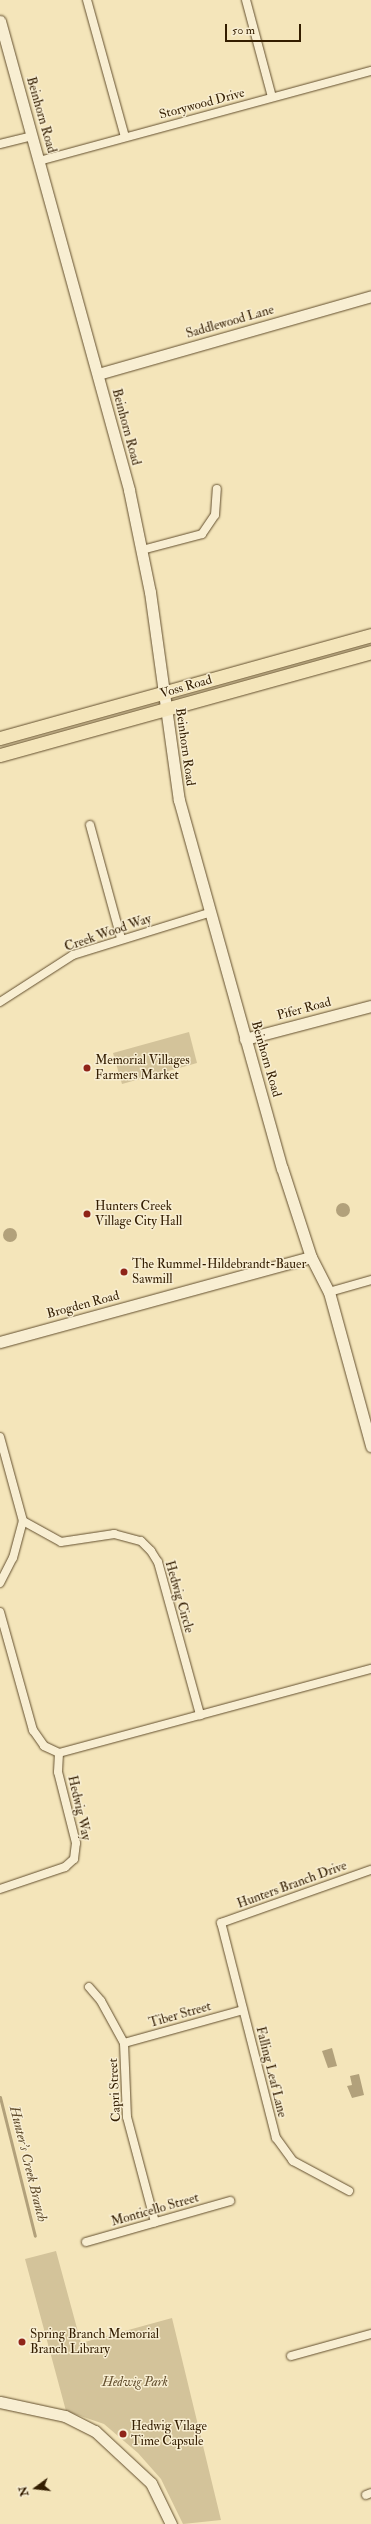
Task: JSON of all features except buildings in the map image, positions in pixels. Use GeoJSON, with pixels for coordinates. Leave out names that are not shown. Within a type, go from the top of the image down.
{"type":"FeatureCollection","features":[{"type":"Feature","properties":{"kind":"main road","name":"Voss Road"},"geometry":{"type":"LineString","coordinates":[[0,738],[163,694],[371,635]]}},
{"type":"Feature","properties":{"kind":"main road","name":"Voss Road"},"geometry":{"type":"LineString","coordinates":[[0,755],[371,652]]}},
{"type":"Feature","properties":{"kind":"street"},"geometry":{"type":"LineString","coordinates":[[87,0],[125,137]]}},
{"type":"Feature","properties":{"kind":"street"},"geometry":{"type":"LineString","coordinates":[[246,0],[272,97]]}},
{"type":"Feature","properties":{"kind":"street","name":"Beinhorn Road"},"geometry":{"type":"LineString","coordinates":[[0,21],[40,160],[98,374],[142,550],[150,592],[163,694],[179,800],[245,1039],[311,1257],[329,1292],[371,1446]]}},
{"type":"Feature","properties":{"kind":"street","name":"Storywood Drive"},"geometry":{"type":"LineString","coordinates":[[40,160],[371,71]]}},
{"type":"Feature","properties":{"kind":"street"},"geometry":{"type":"LineString","coordinates":[[0,144],[32,136]]}},
{"type":"Feature","properties":{"kind":"street","name":"Saddlewood Lane"},"geometry":{"type":"LineString","coordinates":[[98,374],[371,296]]}},
{"type":"Feature","properties":{"kind":"street"},"geometry":{"type":"LineString","coordinates":[[142,550],[202,534],[215,515],[217,489]]}},
{"type":"Feature","properties":{"kind":"street"},"geometry":{"type":"LineString","coordinates":[[90,825],[121,938]]}},
{"type":"Feature","properties":{"kind":"street","name":"Creek Wood Way"},"geometry":{"type":"LineString","coordinates":[[0,1002],[73,955],[121,938],[209,913]]}},
{"type":"Feature","properties":{"kind":"street","name":"Pifer Road"},"geometry":{"type":"LineString","coordinates":[[245,1039],[371,1006]]}},
{"type":"Feature","properties":{"kind":"street","name":"Brogden Road"},"geometry":{"type":"LineString","coordinates":[[0,1342],[311,1257]]}},
{"type":"Feature","properties":{"kind":"street"},"geometry":{"type":"LineString","coordinates":[[329,1292],[371,1280]]}},
{"type":"Feature","properties":{"kind":"street"},"geometry":{"type":"LineString","coordinates":[[0,1437],[23,1521],[13,1558],[0,1584]]}},
{"type":"Feature","properties":{"kind":"street","name":"Hedwig Circle"},"geometry":{"type":"LineString","coordinates":[[23,1521],[61,1542],[114,1534],[141,1541],[151,1551],[158,1562],[200,1715]]}},
{"type":"Feature","properties":{"kind":"street"},"geometry":{"type":"LineString","coordinates":[[0,1612],[33,1730],[44,1746],[59,1753],[371,1669]]}},
{"type":"Feature","properties":{"kind":"street","name":"Hedwig Way"},"geometry":{"type":"LineString","coordinates":[[0,1889],[65,1867],[74,1859],[76,1843],[58,1772],[59,1753]]}},
{"type":"Feature","properties":{"kind":"street","name":"Hunters Branch Drive"},"geometry":{"type":"LineString","coordinates":[[221,1923],[371,1870]]}},
{"type":"Feature","properties":{"kind":"street","name":"Falling Leaf Lane"},"geometry":{"type":"LineString","coordinates":[[221,1923],[276,2138],[293,2161],[349,2191]]}},
{"type":"Feature","properties":{"kind":"street","name":"Capri Street"},"geometry":{"type":"LineString","coordinates":[[89,1987],[104,2006],[124,2043],[127,2117],[155,2222]]}},
{"type":"Feature","properties":{"kind":"street","name":"Tiber Street"},"geometry":{"type":"LineString","coordinates":[[124,2043],[243,2010]]}},
{"type":"Feature","properties":{"kind":"street","name":"Monticello Street"},"geometry":{"type":"LineString","coordinates":[[86,2242],[230,2201]]}},
{"type":"Feature","properties":{"kind":"street"},"geometry":{"type":"LineString","coordinates":[[291,2356],[371,2334]]}},
{"type":"Feature","properties":{"kind":"street"},"geometry":{"type":"LineString","coordinates":[[0,2402],[65,2416],[95,2432],[151,2484],[171,2524]]}},
{"type":"Feature","properties":{"kind":"green space"},"geometry":{"type":"Polygon","coordinates":[[[189,1032],[197,1063],[122,1084],[113,1053],[189,1032]]]}},
{"type":"Feature","properties":{"kind":"green space","name":"Hedwig Park"},"geometry":{"type":"Polygon","coordinates":[[[56,2251],[81,2343],[172,2318],[221,2520],[183,2524],[161,2479],[138,2453],[104,2424],[66,2411],[25,2259],[56,2251]]]}},
{"type":"Feature","properties":{"kind":"shaded area"},"geometry":{"type":"Polygon","coordinates":[[[343,1203],[348,1205],[350,1210],[348,1215],[343,1217],[338,1215],[336,1210],[338,1205],[343,1203]]]}},
{"type":"Feature","properties":{"kind":"shaded area"},"geometry":{"type":"Polygon","coordinates":[[[10,1228],[15,1230],[17,1235],[15,1240],[10,1242],[5,1240],[3,1235],[5,1230],[10,1228]]]}},
{"type":"Feature","properties":{"kind":"shaded area"},"geometry":{"type":"Polygon","coordinates":[[[332,2048],[337,2066],[328,2068],[322,2051],[332,2048]]]}},
{"type":"Feature","properties":{"kind":"shaded area"},"geometry":{"type":"Polygon","coordinates":[[[359,2074],[364,2095],[352,2098],[347,2086],[352,2085],[350,2076],[359,2074]]]}},
{"type":"Feature","properties":{"kind":"waterway","name":"Hunter's Creek Branch"},"geometry":{"type":"LineString","coordinates":[[0,2097],[35,2236]]}},
{"type":"Feature","properties":{"kind":"place","name":"Memorial Villages Farmers Market"},"geometry":{"type":"Point","coordinates":[87,1068]}},
{"type":"Feature","properties":{"kind":"place","name":"Hunters Creek Village City Hall"},"geometry":{"type":"Point","coordinates":[87,1214]}},
{"type":"Feature","properties":{"kind":"place","name":"The Rummel-Hildebrandt-Bauer Sawmill"},"geometry":{"type":"Point","coordinates":[124,1272]}},
{"type":"Feature","properties":{"kind":"place","name":"Spring Branch Memorial Branch Library"},"geometry":{"type":"Point","coordinates":[22,2342]}},
{"type":"Feature","properties":{"kind":"place","name":"Hedwig Vilage Time Capsule"},"geometry":{"type":"Point","coordinates":[123,2434]}}]}
